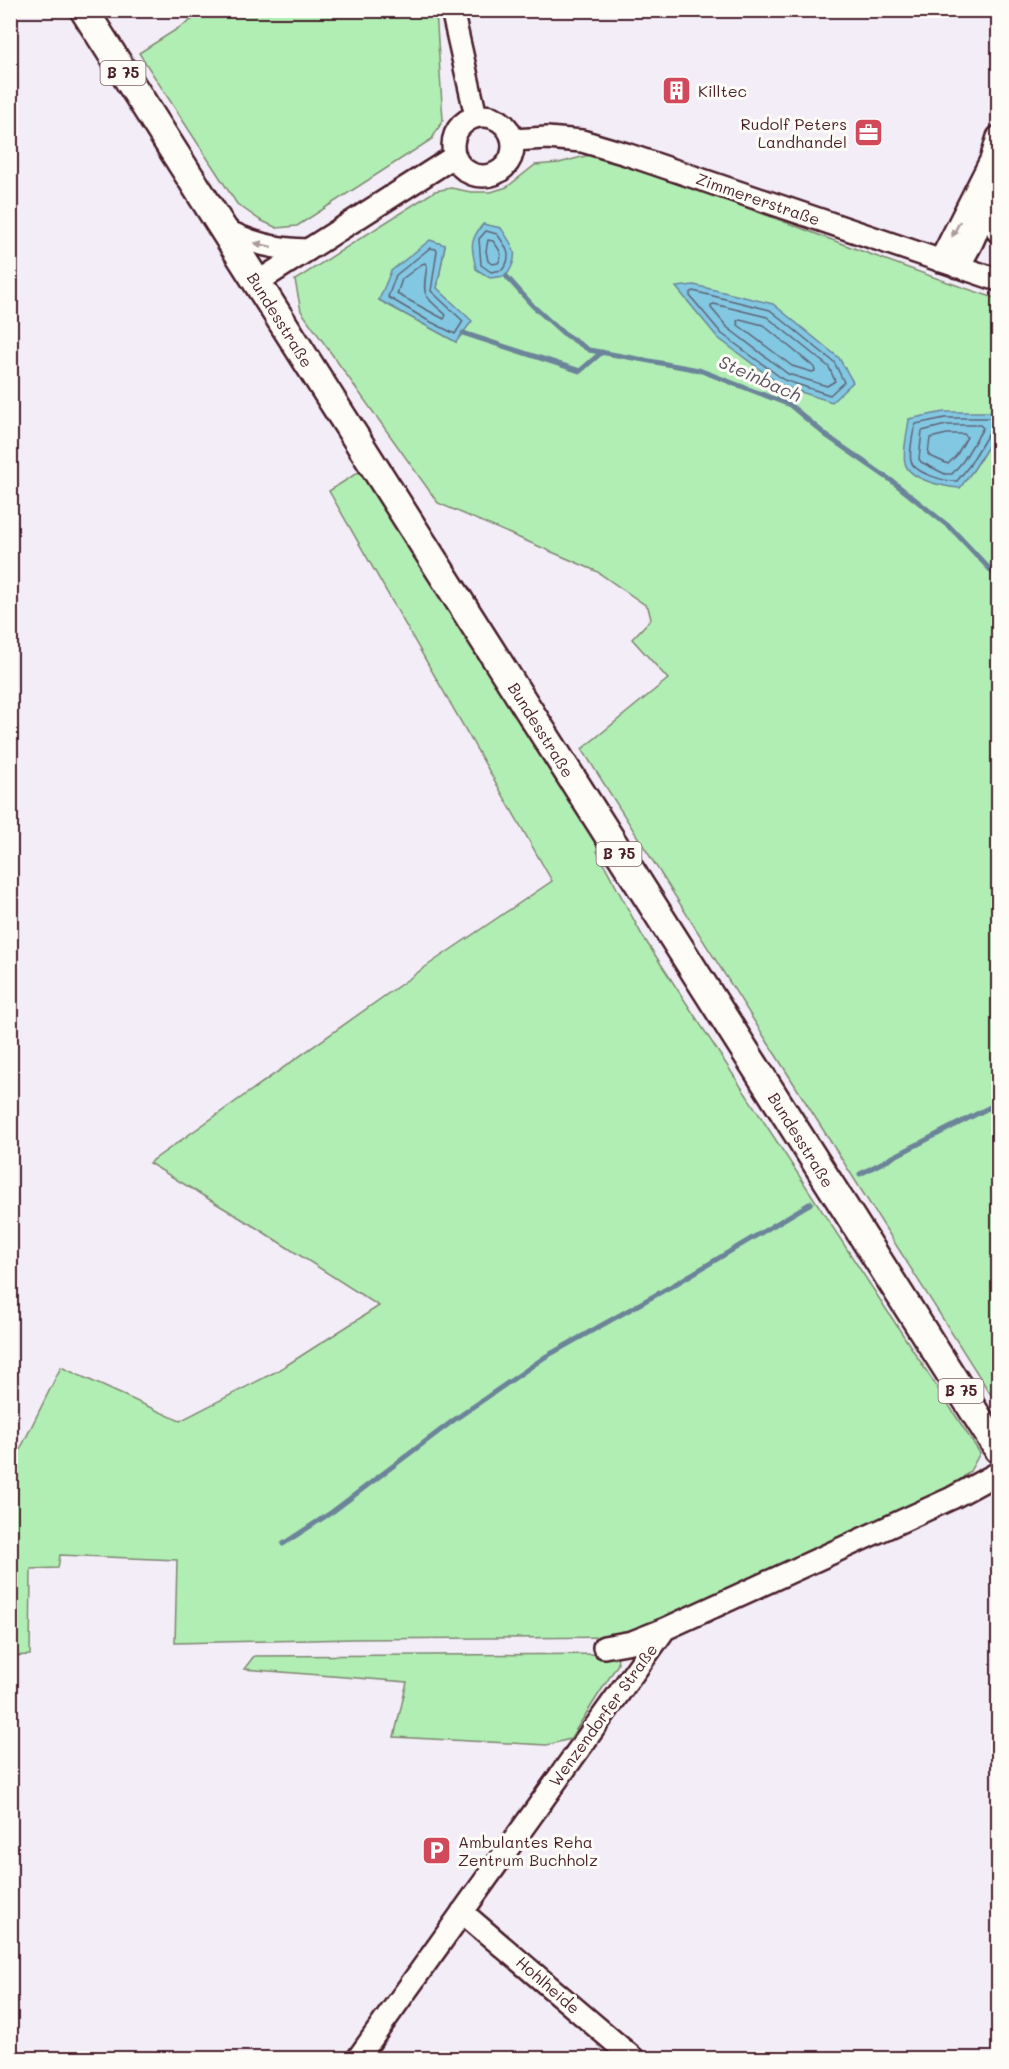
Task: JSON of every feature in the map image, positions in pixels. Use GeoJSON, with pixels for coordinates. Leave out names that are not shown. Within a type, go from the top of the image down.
{"type":"FeatureCollection","features":[{"type":"Feature","properties":{"kind":"main road","name":"Bundesstraße"},"geometry":{"type":"LineString","coordinates":[[84,10],[999,1449]]}},
{"type":"Feature","properties":{"kind":"street"},"geometry":{"type":"LineString","coordinates":[[452,10],[476,116]]}},
{"type":"Feature","properties":{"kind":"street"},"geometry":{"type":"LineString","coordinates":[[476,116],[488,116],[500,120],[508,128],[513,140],[510,161],[502,170],[492,175],[480,176],[470,173],[461,166],[455,156],[453,144],[456,132],[465,122],[476,116]]}},
{"type":"Feature","properties":{"kind":"street"},"geometry":{"type":"LineString","coordinates":[[948,264],[999,137]]}},
{"type":"Feature","properties":{"kind":"street","name":"Zimmererstraße"},"geometry":{"type":"LineString","coordinates":[[513,140],[547,138],[582,141],[615,150],[999,280]]}},
{"type":"Feature","properties":{"kind":"street"},"geometry":{"type":"LineString","coordinates":[[256,283],[455,156]]}},
{"type":"Feature","properties":{"kind":"street"},"geometry":{"type":"LineString","coordinates":[[948,264],[969,251],[977,233],[987,192],[991,160]]}},
{"type":"Feature","properties":{"kind":"street"},"geometry":{"type":"LineString","coordinates":[[987,192],[999,232]]}},
{"type":"Feature","properties":{"kind":"street"},"geometry":{"type":"LineString","coordinates":[[222,228],[245,240],[282,249],[308,250]]}},
{"type":"Feature","properties":{"kind":"street","name":"Wenzendorfer Straße"},"geometry":{"type":"LineString","coordinates":[[358,2058],[665,1629],[952,1498],[999,1473]]}},
{"type":"Feature","properties":{"kind":"street","name":"Wenzendorfer Straße"},"geometry":{"type":"LineString","coordinates":[[952,1498],[999,1490]]}},
{"type":"Feature","properties":{"kind":"street"},"geometry":{"type":"LineString","coordinates":[[604,1647],[632,1642],[665,1629]]}},
{"type":"Feature","properties":{"kind":"street","name":"Hohlheide"},"geometry":{"type":"LineString","coordinates":[[462,1912],[633,2058]]}},
{"type":"Feature","properties":{"kind":"green space"},"geometry":{"type":"Polygon","coordinates":[[[207,10],[436,11],[443,120],[432,139],[297,226],[277,228],[260,220],[237,204],[139,53],[207,10]]]}},
{"type":"Feature","properties":{"kind":"green space"},"geometry":{"type":"Polygon","coordinates":[[[589,155],[641,171],[895,264],[998,299],[998,1406],[582,749],[668,679],[632,639],[651,619],[648,607],[596,571],[438,503],[301,311],[295,280],[435,191],[451,188],[471,192],[491,192],[507,187],[535,165],[559,163],[589,155]],[[445,245],[379,300],[456,342],[437,288],[445,245]],[[996,412],[960,487],[997,432],[996,412]]]}},
{"type":"Feature","properties":{"kind":"green space"},"geometry":{"type":"Polygon","coordinates":[[[371,464],[611,841],[597,851],[642,935],[980,1453],[970,1471],[947,1491],[623,1637],[175,1643],[177,1560],[60,1555],[58,1568],[31,1569],[30,1655],[11,1656],[10,1470],[61,1367],[180,1421],[279,1370],[379,1306],[149,1163],[431,963],[552,881],[329,491],[371,464]]]}},
{"type":"Feature","properties":{"kind":"green space"},"geometry":{"type":"Polygon","coordinates":[[[617,1654],[618,1664],[570,1739],[547,1745],[394,1737],[407,1682],[244,1669],[254,1656],[617,1654]]]}},
{"type":"Feature","properties":{"kind":"water"},"geometry":{"type":"Polygon","coordinates":[[[483,224],[501,228],[512,246],[513,263],[506,276],[490,278],[476,269],[472,245],[483,224]]]}},
{"type":"Feature","properties":{"kind":"water"},"geometry":{"type":"Polygon","coordinates":[[[430,240],[445,245],[437,288],[472,321],[456,342],[379,300],[391,271],[430,240]]]}},
{"type":"Feature","properties":{"kind":"water"},"geometry":{"type":"Polygon","coordinates":[[[694,285],[773,304],[839,358],[853,382],[832,402],[782,386],[718,338],[676,287],[694,285]]]}},
{"type":"Feature","properties":{"kind":"water"},"geometry":{"type":"Polygon","coordinates":[[[944,412],[996,412],[997,432],[960,488],[920,478],[908,469],[904,459],[909,419],[944,412]]]}},
{"type":"Feature","properties":{"kind":"waterway","name":"Steinbach"},"geometry":{"type":"LineString","coordinates":[[506,276],[533,306],[563,333],[589,350],[699,370],[790,405],[827,436],[892,481],[952,529],[998,578]]}},
{"type":"Feature","properties":{"kind":"waterway","name":"Steinbach"},"geometry":{"type":"LineString","coordinates":[[463,333],[580,371],[602,352]]}},
{"type":"Feature","properties":{"kind":"waterway"},"geometry":{"type":"LineString","coordinates":[[860,1174],[998,1103]]}},
{"type":"Feature","properties":{"kind":"waterway"},"geometry":{"type":"LineString","coordinates":[[283,1544],[332,1512],[454,1420],[545,1357],[677,1283],[811,1203]]}},
{"type":"Feature","properties":{"kind":"place","name":"Killtec"},"geometry":{"type":"Point","coordinates":[677,91]}},
{"type":"Feature","properties":{"kind":"place","name":"Rudolf Peters Landhandel"},"geometry":{"type":"Point","coordinates":[868,133]}},
{"type":"Feature","properties":{"kind":"place","name":"Ambulantes Reha Zentrum Buchholz"},"geometry":{"type":"Point","coordinates":[437,1851]}}]}
